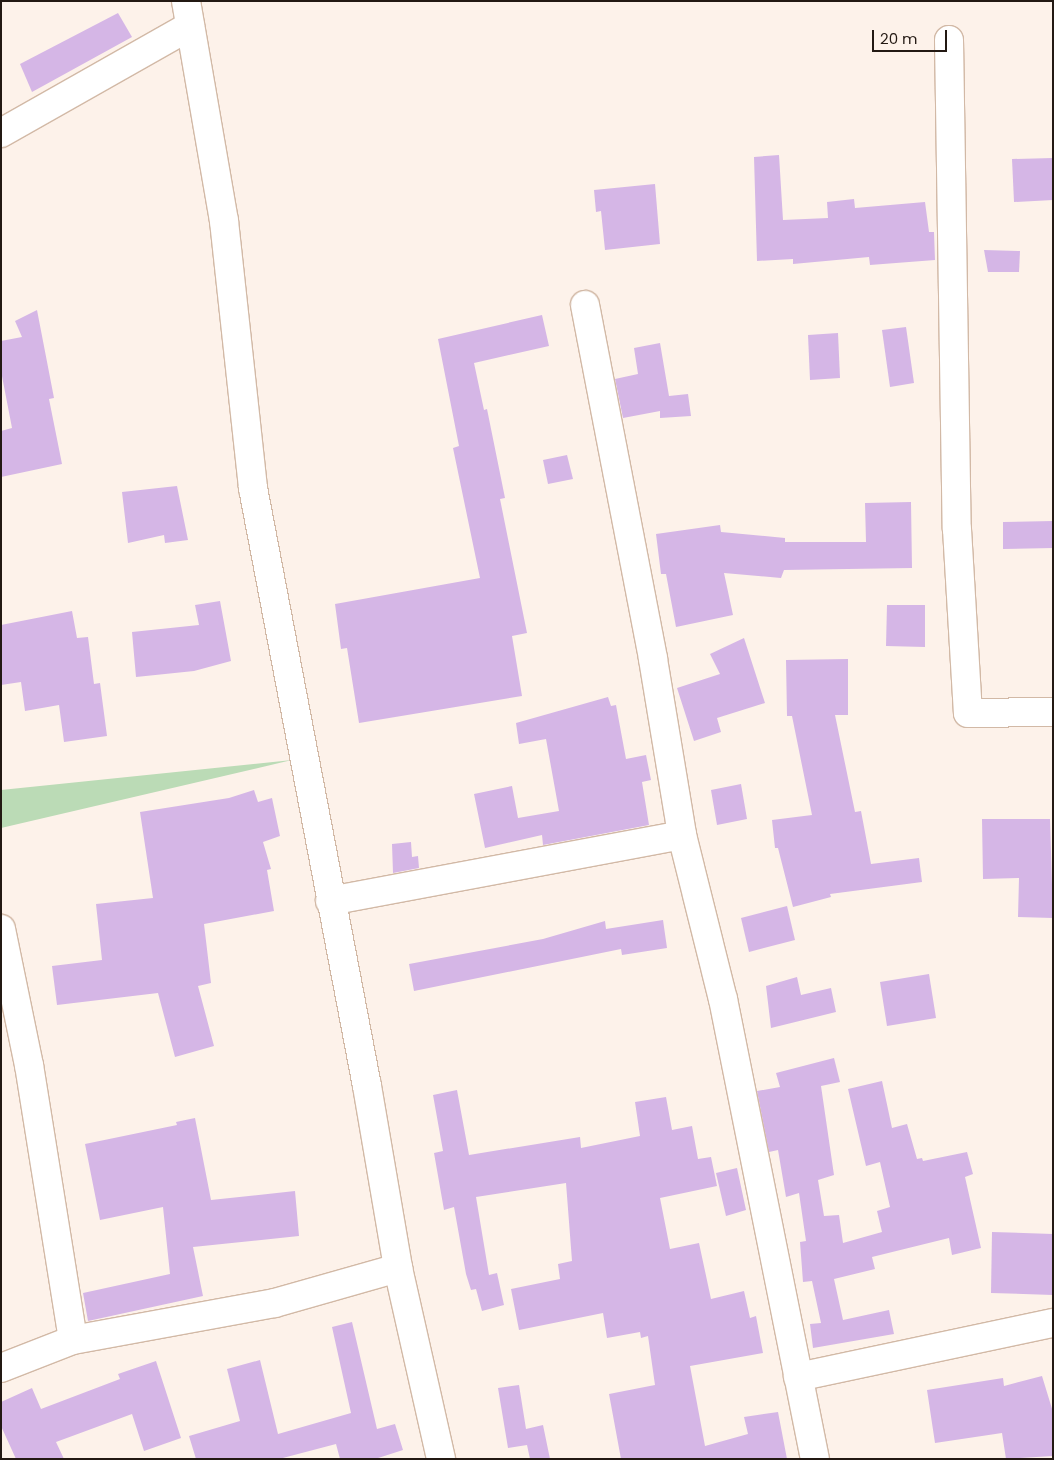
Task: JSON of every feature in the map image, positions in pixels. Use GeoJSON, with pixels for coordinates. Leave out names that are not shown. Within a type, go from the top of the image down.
{"type":"FeatureCollection","features":[{"type":"Feature","properties":{"kind":"street"},"geometry":{"type":"LineString","coordinates":[[1,133],[188,13],[224,221],[253,488],[330,901],[367,1086],[398,1268],[441,1459]]}},
{"type":"Feature","properties":{"kind":"street"},"geometry":{"type":"LineString","coordinates":[[949,40],[957,529],[968,713],[1053,712]]}},
{"type":"Feature","properties":{"kind":"street"},"geometry":{"type":"LineString","coordinates":[[585,305],[652,650],[682,835],[723,999],[815,1459]]}},
{"type":"Feature","properties":{"kind":"street"},"geometry":{"type":"LineString","coordinates":[[330,901],[682,835]]}},
{"type":"Feature","properties":{"kind":"street"},"geometry":{"type":"LineString","coordinates":[[1,929],[29,1065],[73,1340]]}},
{"type":"Feature","properties":{"kind":"street"},"geometry":{"type":"LineString","coordinates":[[1,1368],[73,1340],[275,1304],[398,1268]]}},
{"type":"Feature","properties":{"kind":"street"},"geometry":{"type":"LineString","coordinates":[[798,1377],[1053,1323]]}},
{"type":"Feature","properties":{"kind":"green space"},"geometry":{"type":"Polygon","coordinates":[[[292,760],[1,828],[1,790],[292,760]]]}},
{"type":"Feature","properties":{"kind":"building"},"geometry":{"type":"Polygon","coordinates":[[[118,13],[132,37],[32,92],[20,64],[118,13]]]}},
{"type":"Feature","properties":{"kind":"building"},"geometry":{"type":"Polygon","coordinates":[[[779,155],[783,220],[828,218],[827,202],[854,199],[855,208],[925,202],[929,232],[934,232],[935,260],[870,265],[869,257],[793,264],[793,259],[757,261],[754,157],[779,155]]]}},
{"type":"Feature","properties":{"kind":"building"},"geometry":{"type":"Polygon","coordinates":[[[1053,158],[1053,200],[1014,202],[1012,159],[1053,158]]]}},
{"type":"Feature","properties":{"kind":"building"},"geometry":{"type":"Polygon","coordinates":[[[655,184],[660,244],[605,250],[601,211],[596,212],[594,190],[655,184]]]}},
{"type":"Feature","properties":{"kind":"building"},"geometry":{"type":"Polygon","coordinates":[[[984,250],[1020,251],[1019,272],[988,272],[984,250]]]}},
{"type":"Feature","properties":{"kind":"building"},"geometry":{"type":"Polygon","coordinates":[[[37,310],[54,398],[49,399],[62,464],[1,477],[1,431],[12,428],[1,371],[1,341],[22,337],[15,321],[37,310]]]}},
{"type":"Feature","properties":{"kind":"building"},"geometry":{"type":"Polygon","coordinates":[[[542,315],[549,346],[474,363],[484,410],[487,409],[505,498],[500,499],[527,633],[512,636],[522,696],[359,723],[347,648],[341,649],[335,604],[480,578],[453,448],[459,446],[438,339],[542,315]]]}},
{"type":"Feature","properties":{"kind":"building"},"geometry":{"type":"Polygon","coordinates":[[[906,327],[914,383],[890,387],[882,330],[906,327]]]}},
{"type":"Feature","properties":{"kind":"building"},"geometry":{"type":"Polygon","coordinates":[[[838,333],[840,378],[810,380],[808,335],[838,333]]]}},
{"type":"Feature","properties":{"kind":"building"},"geometry":{"type":"Polygon","coordinates":[[[660,343],[669,396],[688,394],[691,416],[660,418],[660,411],[623,418],[615,379],[638,374],[634,348],[660,343]]]}},
{"type":"Feature","properties":{"kind":"building"},"geometry":{"type":"Polygon","coordinates":[[[567,455],[573,479],[548,484],[543,460],[567,455]]]}},
{"type":"Feature","properties":{"kind":"building"},"geometry":{"type":"Polygon","coordinates":[[[177,486],[188,540],[165,543],[164,535],[128,543],[122,492],[177,486]]]}},
{"type":"Feature","properties":{"kind":"building"},"geometry":{"type":"Polygon","coordinates":[[[911,502],[912,568],[784,570],[781,578],[724,573],[733,615],[676,627],[666,574],[661,574],[656,534],[720,525],[721,532],[785,538],[785,542],[866,542],[865,503],[911,502]]]}},
{"type":"Feature","properties":{"kind":"building"},"geometry":{"type":"Polygon","coordinates":[[[1053,521],[1053,548],[1003,549],[1003,522],[1053,521]]]}},
{"type":"Feature","properties":{"kind":"building"},"geometry":{"type":"Polygon","coordinates":[[[220,601],[231,661],[194,671],[136,677],[132,632],[199,625],[195,605],[220,601]]]}},
{"type":"Feature","properties":{"kind":"building"},"geometry":{"type":"Polygon","coordinates":[[[887,605],[925,605],[925,647],[886,646],[887,605]]]}},
{"type":"Feature","properties":{"kind":"building"},"geometry":{"type":"Polygon","coordinates":[[[72,611],[77,638],[88,637],[94,684],[100,683],[107,736],[64,742],[59,705],[25,711],[21,682],[1,685],[1,625],[72,611]]]}},
{"type":"Feature","properties":{"kind":"building"},"geometry":{"type":"Polygon","coordinates":[[[744,638],[765,703],[717,718],[721,732],[694,741],[677,688],[720,674],[710,654],[744,638]]]}},
{"type":"Feature","properties":{"kind":"building"},"geometry":{"type":"Polygon","coordinates":[[[848,659],[848,715],[835,715],[855,812],[861,811],[871,864],[919,858],[922,882],[830,894],[831,897],[793,907],[778,848],[775,848],[772,820],[812,815],[792,716],[787,716],[786,660],[848,659]]]}},
{"type":"Feature","properties":{"kind":"building"},"geometry":{"type":"Polygon","coordinates":[[[608,697],[611,706],[616,705],[626,759],[646,755],[651,780],[642,782],[649,825],[543,845],[542,835],[485,848],[474,794],[512,786],[518,818],[559,811],[546,739],[519,744],[516,723],[608,697]]]}},
{"type":"Feature","properties":{"kind":"building"},"geometry":{"type":"Polygon","coordinates":[[[741,784],[747,819],[717,825],[711,790],[741,784]]]}},
{"type":"Feature","properties":{"kind":"building"},"geometry":{"type":"Polygon","coordinates":[[[254,790],[258,802],[272,798],[280,836],[263,842],[271,869],[267,870],[274,911],[204,924],[211,983],[198,986],[214,1046],[175,1057],[158,993],[57,1005],[52,966],[102,960],[96,904],[153,898],[140,812],[229,798],[254,790]]]}},
{"type":"Feature","properties":{"kind":"building"},"geometry":{"type":"Polygon","coordinates":[[[982,819],[1050,819],[1053,918],[1018,917],[1019,878],[983,879],[982,819]]]}},
{"type":"Feature","properties":{"kind":"building"},"geometry":{"type":"Polygon","coordinates":[[[411,842],[412,857],[418,856],[419,868],[393,873],[392,844],[411,842]]]}},
{"type":"Feature","properties":{"kind":"building"},"geometry":{"type":"Polygon","coordinates":[[[787,906],[795,940],[749,952],[741,918],[787,906]]]}},
{"type":"Feature","properties":{"kind":"building"},"geometry":{"type":"Polygon","coordinates":[[[663,920],[667,948],[622,955],[621,949],[414,991],[409,964],[543,939],[605,921],[606,929],[663,920]]]}},
{"type":"Feature","properties":{"kind":"building"},"geometry":{"type":"Polygon","coordinates":[[[929,974],[936,1018],[887,1026],[880,982],[929,974]]]}},
{"type":"Feature","properties":{"kind":"building"},"geometry":{"type":"Polygon","coordinates":[[[797,977],[801,995],[831,988],[836,1012],[771,1028],[766,986],[797,977]]]}},
{"type":"Feature","properties":{"kind":"building"},"geometry":{"type":"Polygon","coordinates":[[[834,1058],[840,1082],[821,1086],[834,1175],[818,1180],[824,1216],[839,1215],[843,1243],[882,1232],[877,1211],[890,1207],[880,1162],[866,1166],[848,1089],[882,1081],[892,1128],[907,1124],[917,1159],[922,1158],[923,1161],[967,1152],[973,1174],[965,1177],[981,1248],[952,1255],[949,1238],[872,1257],[875,1269],[834,1279],[843,1320],[889,1310],[894,1334],[813,1348],[810,1324],[821,1323],[812,1281],[803,1282],[800,1242],[806,1241],[799,1193],[786,1197],[778,1150],[769,1152],[757,1091],[780,1087],[776,1073],[834,1058]]]}},
{"type":"Feature","properties":{"kind":"building"},"geometry":{"type":"Polygon","coordinates":[[[457,1090],[469,1155],[580,1137],[581,1148],[640,1136],[635,1102],[666,1097],[672,1130],[692,1126],[698,1159],[711,1157],[717,1186],[660,1198],[670,1249],[699,1243],[711,1299],[744,1291],[750,1318],[756,1316],[763,1353],[690,1366],[705,1446],[748,1434],[744,1417],[778,1412],[787,1459],[621,1459],[609,1394],[655,1385],[648,1336],[641,1338],[640,1332],[607,1338],[603,1313],[519,1330],[511,1289],[560,1279],[558,1264],[572,1261],[566,1183],[476,1197],[489,1275],[497,1273],[504,1305],[482,1311],[476,1289],[471,1290],[466,1274],[454,1207],[444,1210],[434,1153],[443,1151],[433,1095],[457,1090]]]}},
{"type":"Feature","properties":{"kind":"building"},"geometry":{"type":"Polygon","coordinates":[[[195,1118],[211,1200],[295,1191],[299,1236],[193,1247],[203,1296],[88,1321],[83,1293],[170,1274],[163,1207],[100,1220],[85,1144],[177,1125],[176,1122],[195,1118]]]}},
{"type":"Feature","properties":{"kind":"building"},"geometry":{"type":"Polygon","coordinates":[[[737,1168],[746,1210],[726,1216],[716,1173],[737,1168]]]}},
{"type":"Feature","properties":{"kind":"building"},"geometry":{"type":"Polygon","coordinates":[[[992,1232],[1053,1234],[1053,1295],[991,1293],[992,1232]]]}},
{"type":"Feature","properties":{"kind":"building"},"geometry":{"type":"Polygon","coordinates":[[[352,1322],[377,1429],[395,1424],[403,1450],[375,1459],[340,1459],[336,1444],[279,1459],[196,1459],[189,1436],[240,1421],[227,1369],[260,1360],[278,1434],[351,1413],[332,1327],[352,1322]]]}},
{"type":"Feature","properties":{"kind":"building"},"geometry":{"type":"Polygon","coordinates":[[[156,1361],[181,1438],[144,1451],[132,1414],[56,1442],[64,1459],[16,1459],[1,1426],[1,1402],[32,1388],[41,1409],[120,1379],[118,1374],[156,1361]]]}},
{"type":"Feature","properties":{"kind":"building"},"geometry":{"type":"Polygon","coordinates":[[[1042,1376],[1053,1412],[1053,1456],[1006,1459],[1002,1433],[935,1443],[927,1390],[1003,1378],[1004,1386],[1042,1376]]]}},
{"type":"Feature","properties":{"kind":"building"},"geometry":{"type":"Polygon","coordinates":[[[519,1385],[526,1429],[543,1425],[550,1459],[530,1459],[527,1445],[508,1448],[498,1388],[519,1385]]]}}]}
